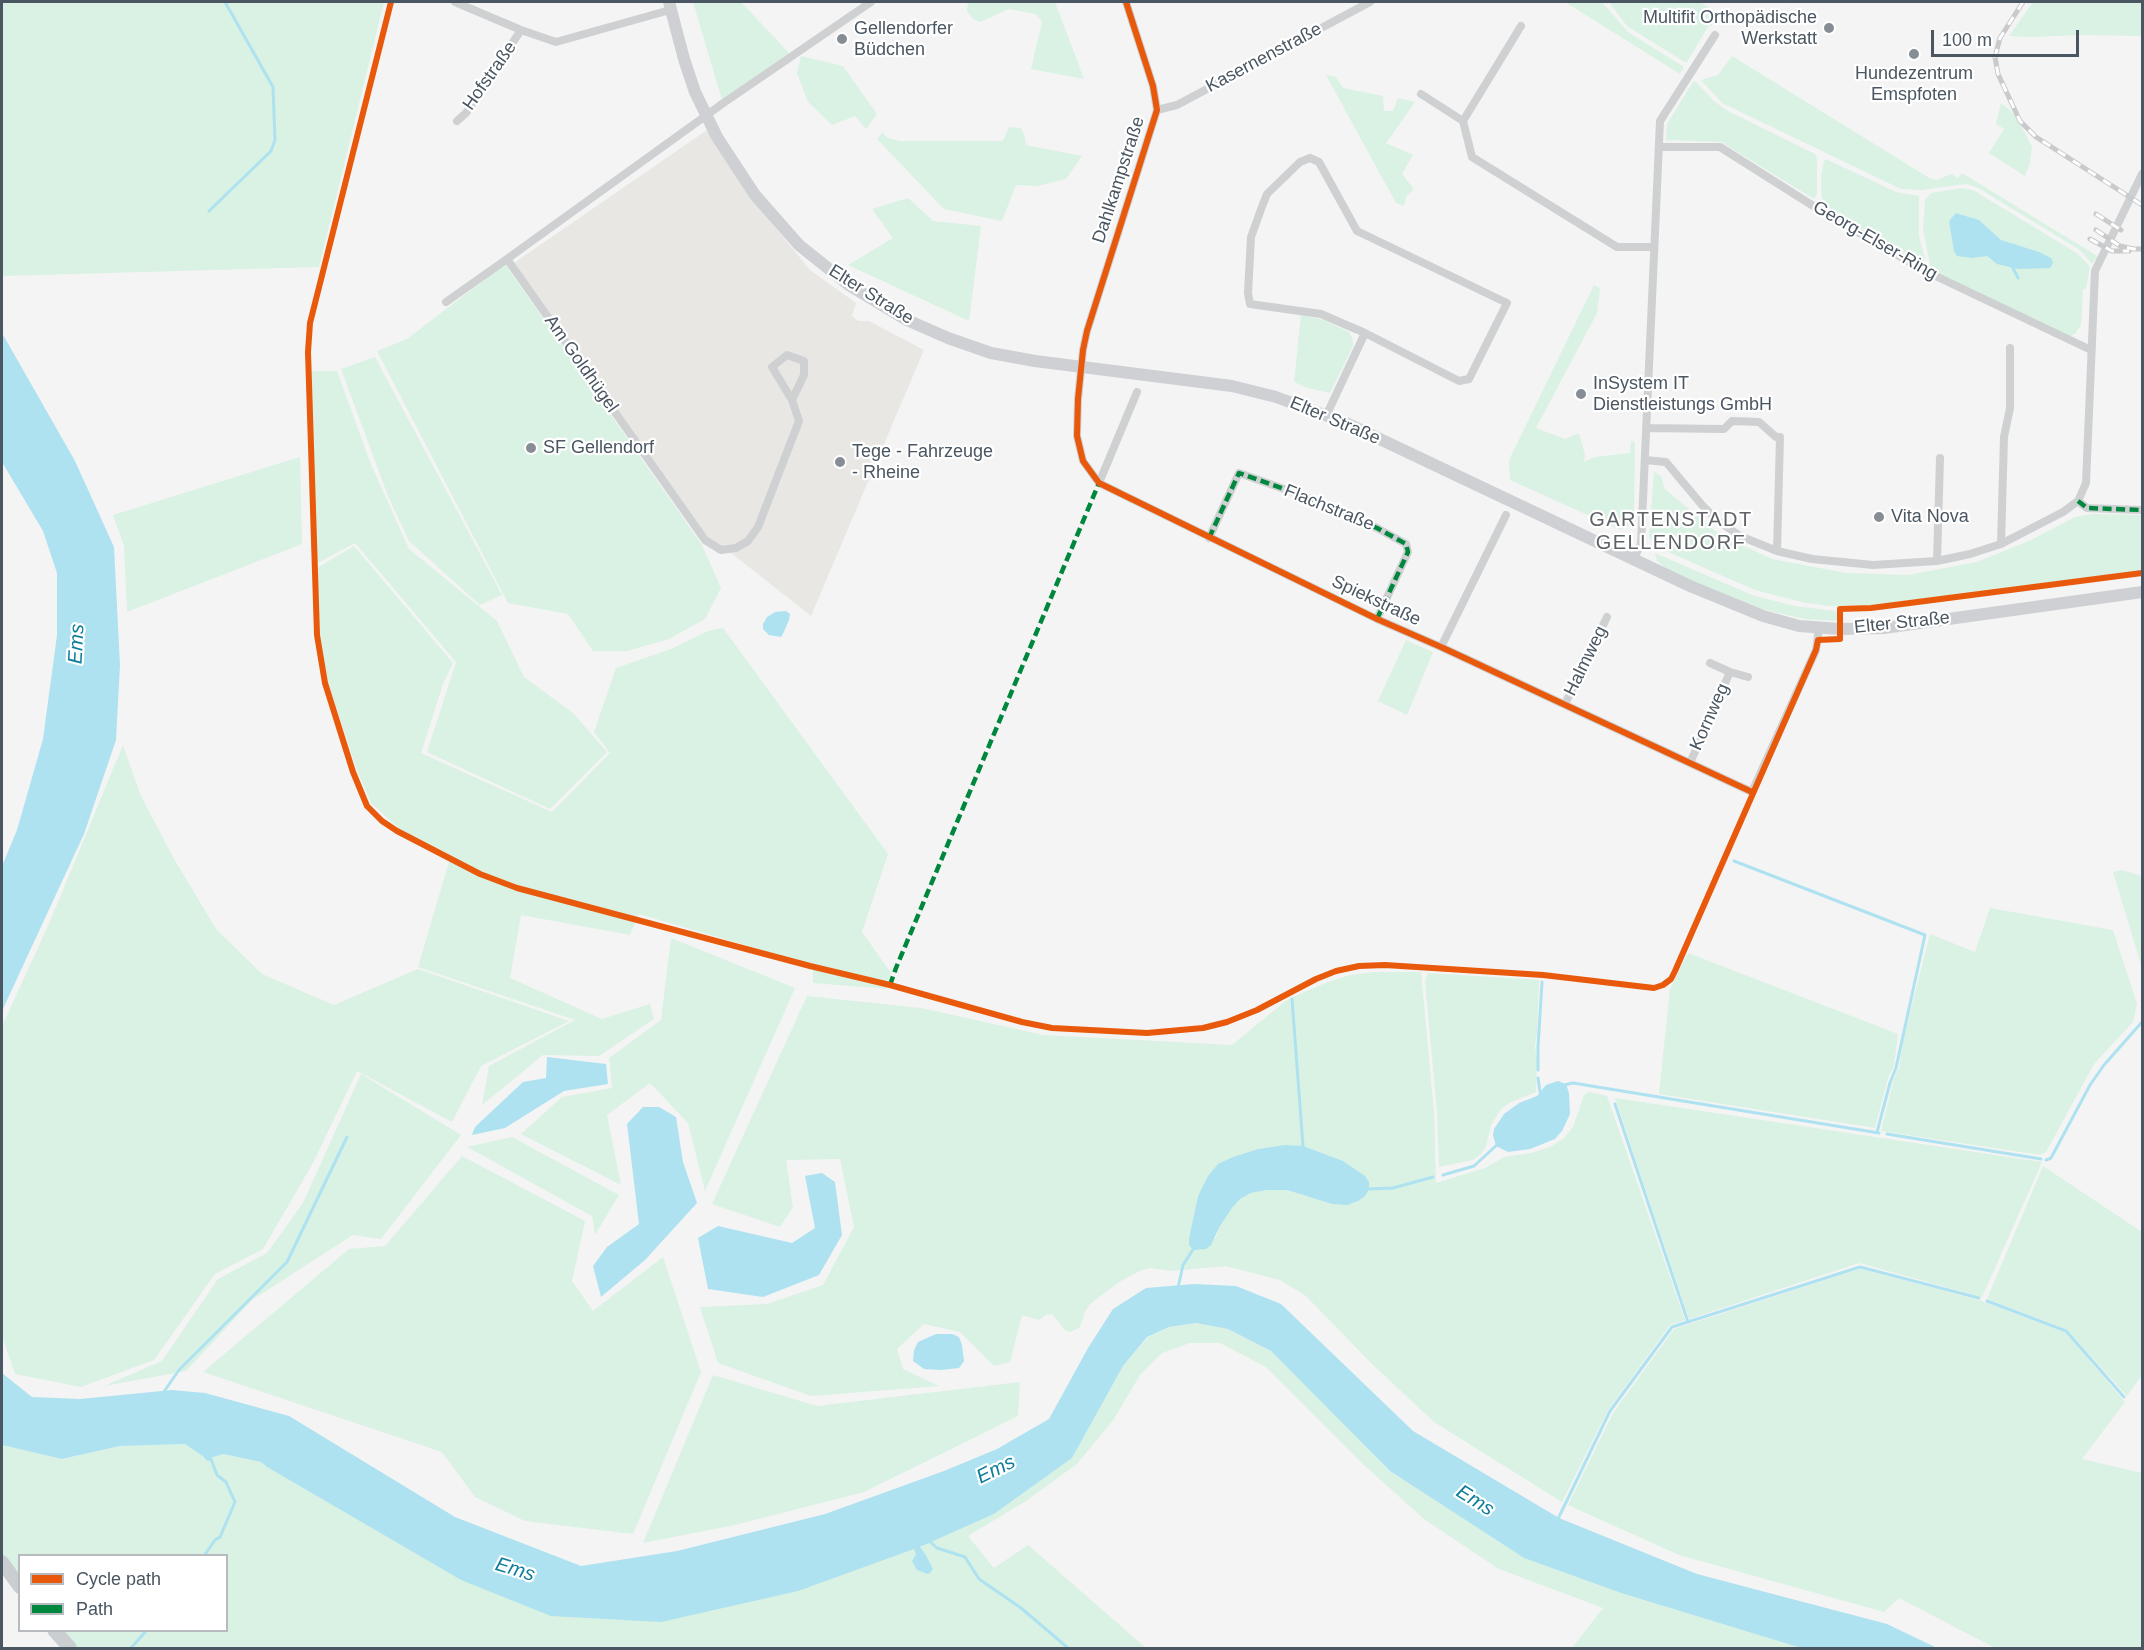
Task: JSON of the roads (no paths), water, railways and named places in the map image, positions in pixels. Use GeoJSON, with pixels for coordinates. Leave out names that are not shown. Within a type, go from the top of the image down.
{"type":"FeatureCollection","features":[{"type":"Feature","properties":{"kind":"main road","name":"Elter Straße"},"geometry":{"type":"LineString","coordinates":[[669,6],[691,81],[707,116],[732,163],[772,216],[799,245],[849,285],[907,320],[948,338],[991,352],[1081,368],[1232,386],[1276,397],[1346,423],[1633,560],[1763,616],[1799,626],[1884,628],[2142,592]]}},
{"type":"Feature","properties":{"kind":"main road"},"geometry":{"type":"LineString","coordinates":[[2,1562],[18,1584]]}},
{"type":"Feature","properties":{"kind":"main road"},"geometry":{"type":"LineString","coordinates":[[56,1632],[70,1648]]}},
{"type":"Feature","properties":{"kind":"street"},"geometry":{"type":"LineString","coordinates":[[455,2],[556,42],[669,6]]}},
{"type":"Feature","properties":{"kind":"street"},"geometry":{"type":"LineString","coordinates":[[446,302],[871,2]]}},
{"type":"Feature","properties":{"kind":"street","name":"Dahlkampstraße"},"geometry":{"type":"LineString","coordinates":[[1081,368],[1087,330],[1157,110],[1153,86],[1126,2]]}},
{"type":"Feature","properties":{"kind":"street","name":"Kasernenstraße"},"geometry":{"type":"LineString","coordinates":[[1157,110],[1177,105],[1370,2]]}},
{"type":"Feature","properties":{"kind":"street"},"geometry":{"type":"LineString","coordinates":[[1463,121],[1521,26]]}},
{"type":"Feature","properties":{"kind":"street","name":"Hofstraße"},"geometry":{"type":"LineString","coordinates":[[457,121],[466,113],[521,30]]}},
{"type":"Feature","properties":{"kind":"street"},"geometry":{"type":"LineString","coordinates":[[1633,560],[1641,543],[1660,121],[1714,35]]}},
{"type":"Feature","properties":{"kind":"street"},"geometry":{"type":"LineString","coordinates":[[1421,94],[1463,121],[1472,157],[1617,247],[1654,247]]}},
{"type":"Feature","properties":{"kind":"street","name":"Georg-Elser-Ring"},"geometry":{"type":"LineString","coordinates":[[1659,147],[1720,147],[1818,209],[1938,278],[2091,350]]}},
{"type":"Feature","properties":{"kind":"street"},"geometry":{"type":"LineString","coordinates":[[1310,158],[1319,162],[1357,231],[1506,303],[1469,379],[1459,381],[1365,333],[1321,314],[1250,304],[1248,293],[1251,237],[1267,194],[1300,162],[1310,158]]}},
{"type":"Feature","properties":{"kind":"street"},"geometry":{"type":"LineString","coordinates":[[1645,460],[1666,462],[1702,506],[1740,536],[1777,551],[1812,559],[1873,565],[1937,561],[2001,544],[2063,512],[2078,501],[2086,483],[2095,271],[2142,174]]}},
{"type":"Feature","properties":{"kind":"street","name":"Am Goldhügel"},"geometry":{"type":"LineString","coordinates":[[507,259],[705,540],[721,550],[736,548],[748,541],[758,527],[799,421],[792,400],[772,367],[787,355],[804,361],[804,375],[792,400]]}},
{"type":"Feature","properties":{"kind":"street"},"geometry":{"type":"LineString","coordinates":[[1326,416],[1365,333]]}},
{"type":"Feature","properties":{"kind":"street"},"geometry":{"type":"LineString","coordinates":[[2001,544],[2004,437],[2010,408],[2010,348]]}},
{"type":"Feature","properties":{"kind":"street","name":"Spiekstraße"},"geometry":{"type":"LineString","coordinates":[[1081,368],[1077,436],[1083,461],[1099,483],[1377,619],[1441,646],[1752,792],[1816,650],[1819,628]]}},
{"type":"Feature","properties":{"kind":"street"},"geometry":{"type":"LineString","coordinates":[[1099,483],[1137,392]]}},
{"type":"Feature","properties":{"kind":"street"},"geometry":{"type":"LineString","coordinates":[[1646,428],[1724,429],[1732,421],[1759,422],[1776,437],[1780,437],[1777,551]]}},
{"type":"Feature","properties":{"kind":"street"},"geometry":{"type":"LineString","coordinates":[[1937,561],[1940,458]]}},
{"type":"Feature","properties":{"kind":"street","name":"Flachstraße"},"geometry":{"type":"LineString","coordinates":[[1209,538],[1239,473],[1301,495],[1377,528],[1406,544],[1408,552],[1377,619]]}},
{"type":"Feature","properties":{"kind":"street"},"geometry":{"type":"LineString","coordinates":[[2078,501],[2087,508],[2142,510]]}},
{"type":"Feature","properties":{"kind":"street"},"geometry":{"type":"LineString","coordinates":[[1441,646],[1506,515]]}},
{"type":"Feature","properties":{"kind":"street","name":"Halmweg"},"geometry":{"type":"LineString","coordinates":[[1565,704],[1607,617]]}},
{"type":"Feature","properties":{"kind":"street","name":"Kornweg"},"geometry":{"type":"LineString","coordinates":[[1710,663],[1748,677]]}},
{"type":"Feature","properties":{"kind":"street","name":"Kornweg"},"geometry":{"type":"LineString","coordinates":[[1690,763],[1730,672]]}},
{"type":"Feature","properties":{"kind":"water"},"geometry":{"type":"Polygon","coordinates":[[[1956,213],[1979,220],[2001,240],[2039,252],[2051,258],[2053,263],[2050,268],[2018,269],[1997,264],[1987,256],[1972,258],[1957,256],[1954,251],[1949,221],[1956,213]]]}},
{"type":"Feature","properties":{"kind":"water","name":"Ems"},"geometry":{"type":"Polygon","coordinates":[[[2,333],[75,461],[114,547],[120,665],[116,740],[84,834],[2,1011],[2,866],[17,830],[43,739],[57,635],[57,573],[43,531],[2,462],[2,333]]]}},
{"type":"Feature","properties":{"kind":"water"},"geometry":{"type":"Polygon","coordinates":[[[786,611],[790,614],[789,620],[781,637],[769,635],[763,629],[767,617],[775,612],[786,611]]]}},
{"type":"Feature","properties":{"kind":"water"},"geometry":{"type":"Polygon","coordinates":[[[547,1057],[606,1064],[608,1084],[564,1091],[505,1128],[472,1135],[475,1127],[523,1082],[546,1078],[547,1057]]]}},
{"type":"Feature","properties":{"kind":"water"},"geometry":{"type":"Polygon","coordinates":[[[1558,1081],[1566,1084],[1570,1114],[1562,1131],[1555,1139],[1530,1149],[1508,1152],[1496,1146],[1494,1129],[1504,1114],[1519,1103],[1537,1096],[1546,1085],[1558,1081]]]}},
{"type":"Feature","properties":{"kind":"water"},"geometry":{"type":"Polygon","coordinates":[[[643,1107],[659,1107],[676,1117],[683,1162],[697,1203],[645,1260],[601,1297],[593,1266],[607,1247],[639,1224],[627,1124],[643,1107]]]}},
{"type":"Feature","properties":{"kind":"water"},"geometry":{"type":"Polygon","coordinates":[[[1285,1145],[1303,1146],[1343,1161],[1365,1176],[1369,1182],[1369,1189],[1365,1196],[1347,1205],[1332,1204],[1287,1190],[1251,1193],[1240,1199],[1232,1208],[1211,1245],[1206,1249],[1193,1250],[1189,1245],[1189,1238],[1198,1196],[1208,1176],[1218,1164],[1258,1149],[1285,1145]]]}},
{"type":"Feature","properties":{"kind":"water"},"geometry":{"type":"Polygon","coordinates":[[[822,1173],[835,1182],[842,1235],[819,1275],[763,1297],[708,1289],[698,1238],[718,1226],[792,1243],[815,1228],[805,1176],[822,1173]]]}},
{"type":"Feature","properties":{"kind":"water","name":"Ems"},"geometry":{"type":"Polygon","coordinates":[[[1194,1284],[1236,1286],[1281,1304],[1413,1431],[1559,1518],[1697,1574],[1887,1624],[1937,1648],[1801,1648],[1621,1593],[1524,1558],[1390,1471],[1271,1351],[1228,1329],[1196,1323],[1169,1327],[1147,1337],[1123,1366],[1072,1458],[994,1514],[920,1547],[933,1569],[930,1573],[917,1570],[912,1561],[916,1554],[914,1549],[798,1591],[661,1622],[551,1616],[461,1580],[261,1462],[223,1454],[207,1459],[185,1444],[120,1446],[62,1459],[2,1445],[2,1373],[32,1397],[80,1399],[172,1390],[205,1393],[289,1416],[455,1517],[581,1566],[677,1551],[825,1514],[944,1471],[997,1449],[1049,1419],[1088,1348],[1113,1309],[1146,1288],[1194,1284]]]}},
{"type":"Feature","properties":{"kind":"water"},"geometry":{"type":"Polygon","coordinates":[[[936,1334],[952,1334],[959,1337],[964,1361],[959,1368],[924,1369],[913,1361],[914,1350],[918,1342],[936,1334]]]}},
{"type":"Feature","properties":{"kind":"waterway"},"geometry":{"type":"LineString","coordinates":[[209,211],[271,151],[275,140],[273,87],[225,2]]}},
{"type":"Feature","properties":{"kind":"waterway"},"geometry":{"type":"LineString","coordinates":[[2013,268],[2018,278]]}},
{"type":"Feature","properties":{"kind":"waterway"},"geometry":{"type":"LineString","coordinates":[[1734,861],[1925,935],[1896,1068],[1877,1132]]}},
{"type":"Feature","properties":{"kind":"waterway"},"geometry":{"type":"LineString","coordinates":[[1538,1070],[1542,982]]}},
{"type":"Feature","properties":{"kind":"waterway"},"geometry":{"type":"LineString","coordinates":[[1292,999],[1303,1146]]}},
{"type":"Feature","properties":{"kind":"waterway"},"geometry":{"type":"LineString","coordinates":[[2046,1160],[2051,1158],[2090,1085],[2104,1065],[2142,1022]]}},
{"type":"Feature","properties":{"kind":"waterway"},"geometry":{"type":"LineString","coordinates":[[1538,1078],[1540,1092]]}},
{"type":"Feature","properties":{"kind":"waterway"},"geometry":{"type":"LineString","coordinates":[[1564,1085],[1573,1083],[1879,1133]]}},
{"type":"Feature","properties":{"kind":"waterway"},"geometry":{"type":"LineString","coordinates":[[1615,1104],[1688,1322]]}},
{"type":"Feature","properties":{"kind":"waterway"},"geometry":{"type":"LineString","coordinates":[[1887,1134],[2041,1159]]}},
{"type":"Feature","properties":{"kind":"waterway"},"geometry":{"type":"LineString","coordinates":[[163,1393],[179,1370],[287,1262],[347,1137]]}},
{"type":"Feature","properties":{"kind":"waterway"},"geometry":{"type":"LineString","coordinates":[[1443,1175],[1474,1166],[1499,1143]]}},
{"type":"Feature","properties":{"kind":"waterway"},"geometry":{"type":"LineString","coordinates":[[1367,1189],[1393,1188],[1433,1177]]}},
{"type":"Feature","properties":{"kind":"waterway"},"geometry":{"type":"LineString","coordinates":[[1178,1288],[1183,1265],[1194,1248]]}},
{"type":"Feature","properties":{"kind":"waterway"},"geometry":{"type":"LineString","coordinates":[[1557,1521],[1610,1411],[1672,1327],[1860,1267],[1979,1298]]}},
{"type":"Feature","properties":{"kind":"waterway"},"geometry":{"type":"LineString","coordinates":[[1987,1301],[2066,1331],[2124,1397]]}},
{"type":"Feature","properties":{"kind":"waterway"},"geometry":{"type":"LineString","coordinates":[[205,1456],[211,1459],[217,1475],[226,1482],[235,1502],[220,1537],[215,1540],[205,1554]]}},
{"type":"Feature","properties":{"kind":"waterway"},"geometry":{"type":"LineString","coordinates":[[928,1540],[937,1548],[965,1557],[979,1579],[1021,1608],[1068,1648]]}},
{"type":"Feature","properties":{"kind":"waterway"},"geometry":{"type":"LineString","coordinates":[[131,1648],[145,1632]]}},
{"type":"Feature","properties":{"kind":"railway"},"geometry":{"type":"LineString","coordinates":[[2023,2],[2000,38],[1995,57],[1998,74],[2020,121],[2036,137],[2142,205]]}},
{"type":"Feature","properties":{"kind":"railway"},"geometry":{"type":"LineString","coordinates":[[2096,214],[2121,230]]}},
{"type":"Feature","properties":{"kind":"railway"},"geometry":{"type":"LineString","coordinates":[[2096,230],[2120,246],[2142,249]]}},
{"type":"Feature","properties":{"kind":"railway"},"geometry":{"type":"LineString","coordinates":[[2090,239],[2112,251],[2129,251]]}},
{"type":"Feature","properties":{"kind":"place","name":"Multifit Orthopädische Werkstatt"},"geometry":{"type":"Point","coordinates":[1829,28]}},
{"type":"Feature","properties":{"kind":"place","name":"Gellendorfer Büdchen"},"geometry":{"type":"Point","coordinates":[842,39]}},
{"type":"Feature","properties":{"kind":"place","name":"Hundezentrum Emspfoten"},"geometry":{"type":"Point","coordinates":[1914,54]}},
{"type":"Feature","properties":{"kind":"place","name":"InSystem IT Dienstleistungs GmbH"},"geometry":{"type":"Point","coordinates":[1581,394]}},
{"type":"Feature","properties":{"kind":"place","name":"SF Gellendorf"},"geometry":{"type":"Point","coordinates":[531,448]}},
{"type":"Feature","properties":{"kind":"place","name":"Tege - Fahrzeuge - Rheine"},"geometry":{"type":"Point","coordinates":[840,462]}},
{"type":"Feature","properties":{"kind":"place","name":"Vita Nova"},"geometry":{"type":"Point","coordinates":[1879,517]}},
{"type":"Feature","properties":{"kind":"district","name":"GARTENSTADT GELLENDORF"},"geometry":{"type":"Point","coordinates":[1671,532]}}]}
